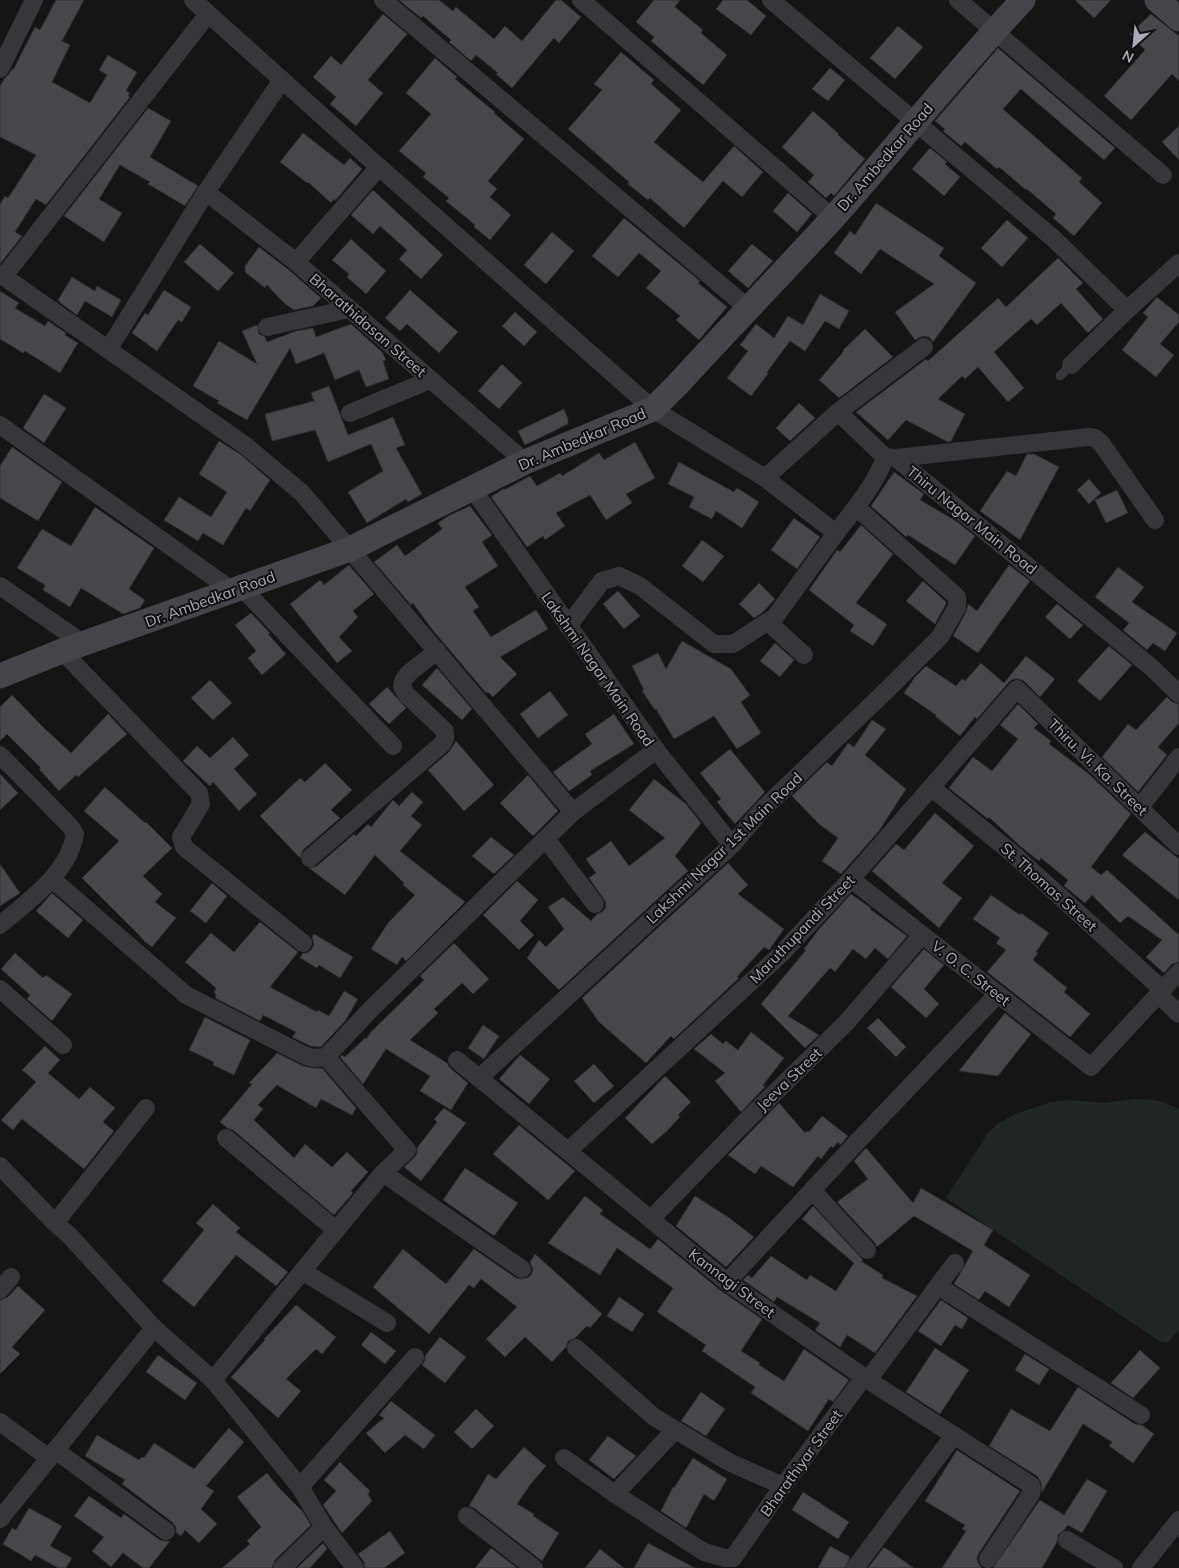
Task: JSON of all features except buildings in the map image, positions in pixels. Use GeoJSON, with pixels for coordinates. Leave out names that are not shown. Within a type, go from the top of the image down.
{"type":"FeatureCollection","features":[{"type":"Feature","properties":{"kind":"street"},"geometry":{"type":"LineString","coordinates":[[193,0],[653,409],[765,478],[836,533]]}},
{"type":"Feature","properties":{"kind":"street"},"geometry":{"type":"LineString","coordinates":[[383,0],[748,308]]}},
{"type":"Feature","properties":{"kind":"street"},"geometry":{"type":"LineString","coordinates":[[581,0],[833,218]]}},
{"type":"Feature","properties":{"kind":"street"},"geometry":{"type":"LineString","coordinates":[[771,0],[915,124],[1053,238],[1127,310]]}},
{"type":"Feature","properties":{"kind":"street"},"geometry":{"type":"LineString","coordinates":[[958,0],[1163,175]]}},
{"type":"Feature","properties":{"kind":"street","name":"Dr. Ambedkar Road"},"geometry":{"type":"LineString","coordinates":[[0,676],[350,549],[525,462],[653,409],[833,218],[993,31],[1023,0]]}},
{"type":"Feature","properties":{"kind":"street"},"geometry":{"type":"LineString","coordinates":[[1157,0],[1179,19]]}},
{"type":"Feature","properties":{"kind":"street"},"geometry":{"type":"LineString","coordinates":[[0,69],[26,4]]}},
{"type":"Feature","properties":{"kind":"street"},"geometry":{"type":"LineString","coordinates":[[208,14],[2,275],[246,446],[302,493],[573,812]]}},
{"type":"Feature","properties":{"kind":"street"},"geometry":{"type":"LineString","coordinates":[[108,350],[206,192],[282,80]]}},
{"type":"Feature","properties":{"kind":"street"},"geometry":{"type":"LineString","coordinates":[[296,262],[379,167]]}},
{"type":"Feature","properties":{"kind":"street","name":"Bharathidasan Street"},"geometry":{"type":"LineString","coordinates":[[206,192],[296,262],[525,462]]}},
{"type":"Feature","properties":{"kind":"street"},"geometry":{"type":"LineString","coordinates":[[1066,371],[1127,310],[1179,263]]}},
{"type":"Feature","properties":{"kind":"street"},"geometry":{"type":"LineString","coordinates":[[267,328],[349,309]]}},
{"type":"Feature","properties":{"kind":"street"},"geometry":{"type":"LineString","coordinates":[[765,478],[838,412],[924,346]]}},
{"type":"Feature","properties":{"kind":"street"},"geometry":{"type":"LineString","coordinates":[[350,413],[430,380]]}},
{"type":"Feature","properties":{"kind":"street","name":"Thiru Nagar Main Road"},"geometry":{"type":"LineString","coordinates":[[838,412],[890,458],[1151,667],[1179,694]]}},
{"type":"Feature","properties":{"kind":"street"},"geometry":{"type":"LineString","coordinates":[[0,425],[237,589],[393,746]]}},
{"type":"Feature","properties":{"kind":"street"},"geometry":{"type":"LineString","coordinates":[[568,626],[602,581],[619,576],[640,586],[714,644],[733,644],[775,617],[890,458],[1089,437],[1096,438],[1155,520]]}},
{"type":"Feature","properties":{"kind":"street","name":"Lakshmi Nagar Main Road"},"geometry":{"type":"LineString","coordinates":[[472,488],[656,750],[732,845]]}},
{"type":"Feature","properties":{"kind":"street","name":"Lakshmi Nagar 1st Main Road"},"geometry":{"type":"LineString","coordinates":[[479,1078],[732,845],[760,812],[940,637],[957,607],[957,597],[856,507]]}},
{"type":"Feature","properties":{"kind":"street"},"geometry":{"type":"LineString","coordinates":[[0,586],[73,648],[199,794],[201,804],[180,837],[184,847],[303,943]]}},
{"type":"Feature","properties":{"kind":"street"},"geometry":{"type":"LineString","coordinates":[[768,622],[804,655]]}},
{"type":"Feature","properties":{"kind":"street"},"geometry":{"type":"LineString","coordinates":[[310,858],[442,744],[446,738],[445,731],[406,694],[402,686],[404,679],[410,672],[437,652]]}},
{"type":"Feature","properties":{"kind":"street","name":"Maruthupandi Street"},"geometry":{"type":"LineString","coordinates":[[568,1151],[782,953],[851,879],[1017,689]]}},
{"type":"Feature","properties":{"kind":"street","name":"Thiru. Vi. Ka. Street"},"geometry":{"type":"LineString","coordinates":[[1017,689],[1179,846]]}},
{"type":"Feature","properties":{"kind":"street"},"geometry":{"type":"LineString","coordinates":[[52,879],[186,995],[306,1056],[314,1058],[326,1057],[371,1009],[573,812],[656,750]]}},
{"type":"Feature","properties":{"kind":"street"},"geometry":{"type":"LineString","coordinates":[[0,756],[70,826],[75,834],[73,845],[52,879],[0,925]]}},
{"type":"Feature","properties":{"kind":"street"},"geometry":{"type":"LineString","coordinates":[[1140,807],[1179,757]]}},
{"type":"Feature","properties":{"kind":"street","name":"St. Thomas Street"},"geometry":{"type":"LineString","coordinates":[[932,788],[1012,853],[1160,992],[1179,1014]]}},
{"type":"Feature","properties":{"kind":"street"},"geometry":{"type":"LineString","coordinates":[[546,839],[595,904]]}},
{"type":"Feature","properties":{"kind":"street","name":"V. O. C. Street"},"geometry":{"type":"LineString","coordinates":[[851,879],[1091,1067],[1160,992]]}},
{"type":"Feature","properties":{"kind":"street","name":"Jeeva Street"},"geometry":{"type":"LineString","coordinates":[[651,1219],[740,1126],[846,1023],[922,935]]}},
{"type":"Feature","properties":{"kind":"street"},"geometry":{"type":"LineString","coordinates":[[1160,992],[1179,972]]}},
{"type":"Feature","properties":{"kind":"street"},"geometry":{"type":"LineString","coordinates":[[0,989],[63,1045]]}},
{"type":"Feature","properties":{"kind":"street"},"geometry":{"type":"LineString","coordinates":[[727,1282],[997,995]]}},
{"type":"Feature","properties":{"kind":"street"},"geometry":{"type":"LineString","coordinates":[[213,1380],[383,1173],[407,1150],[326,1057]]}},
{"type":"Feature","properties":{"kind":"street","name":"Kannagi Street"},"geometry":{"type":"LineString","coordinates":[[457,1060],[727,1282],[866,1379],[1031,1485],[1031,1494],[988,1559]]}},
{"type":"Feature","properties":{"kind":"street"},"geometry":{"type":"LineString","coordinates":[[55,1223],[146,1108]]}},
{"type":"Feature","properties":{"kind":"street"},"geometry":{"type":"LineString","coordinates":[[226,1138],[336,1230]]}},
{"type":"Feature","properties":{"kind":"street"},"geometry":{"type":"LineString","coordinates":[[0,1166],[69,1235],[154,1328],[213,1380],[300,1487],[324,1527],[354,1568]]}},
{"type":"Feature","properties":{"kind":"street"},"geometry":{"type":"LineString","coordinates":[[383,1173],[522,1269]]}},
{"type":"Feature","properties":{"kind":"street"},"geometry":{"type":"LineString","coordinates":[[812,1190],[867,1250]]}},
{"type":"Feature","properties":{"kind":"street","name":"Bharathiyar Street"},"geometry":{"type":"LineString","coordinates":[[616,1494],[704,1552],[732,1558],[783,1486],[955,1263]]}},
{"type":"Feature","properties":{"kind":"street"},"geometry":{"type":"LineString","coordinates":[[302,1272],[387,1323]]}},
{"type":"Feature","properties":{"kind":"street"},"geometry":{"type":"LineString","coordinates":[[938,1286],[1141,1416]]}},
{"type":"Feature","properties":{"kind":"street"},"geometry":{"type":"LineString","coordinates":[[0,1519],[154,1328]]}},
{"type":"Feature","properties":{"kind":"street"},"geometry":{"type":"LineString","coordinates":[[576,1348],[654,1417],[729,1462],[783,1486]]}},
{"type":"Feature","properties":{"kind":"street"},"geometry":{"type":"LineString","coordinates":[[300,1487],[415,1357]]}},
{"type":"Feature","properties":{"kind":"street"},"geometry":{"type":"LineString","coordinates":[[0,1422],[52,1454],[166,1531]]}},
{"type":"Feature","properties":{"kind":"street"},"geometry":{"type":"LineString","coordinates":[[564,1458],[616,1494],[675,1430]]}},
{"type":"Feature","properties":{"kind":"street"},"geometry":{"type":"LineString","coordinates":[[855,1568],[954,1436]]}},
{"type":"Feature","properties":{"kind":"street"},"geometry":{"type":"LineString","coordinates":[[467,1516],[534,1568]]}},
{"type":"Feature","properties":{"kind":"street"},"geometry":{"type":"LineString","coordinates":[[1141,1568],[1179,1520]]}},
{"type":"Feature","properties":{"kind":"street"},"geometry":{"type":"LineString","coordinates":[[282,1568],[324,1527]]}},
{"type":"Feature","properties":{"kind":"street"},"geometry":{"type":"LineString","coordinates":[[1067,1540],[1114,1568]]}},
{"type":"Feature","properties":{"kind":"shaded area"},"geometry":{"type":"Polygon","coordinates":[[[1134,1099],[1157,1101],[1179,1109],[1179,1330],[1167,1343],[1161,1342],[946,1198],[988,1133],[999,1123],[1018,1113],[1048,1103],[1067,1100],[1105,1103],[1134,1099]]]}}]}
